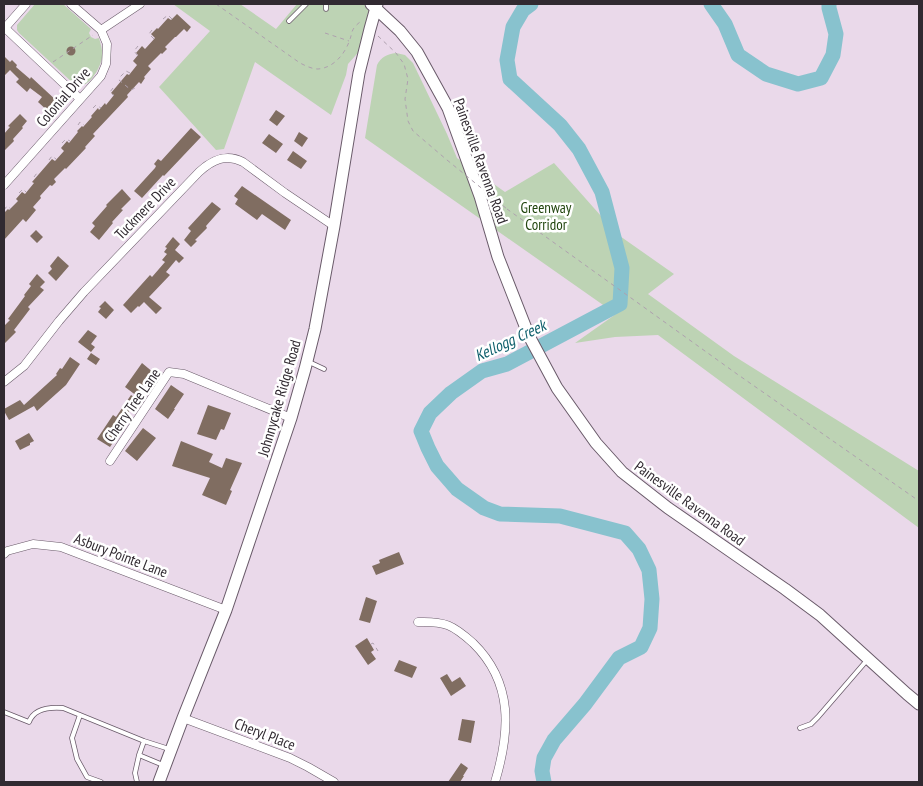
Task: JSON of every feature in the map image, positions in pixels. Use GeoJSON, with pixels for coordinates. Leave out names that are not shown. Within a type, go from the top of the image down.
{"type":"FeatureCollection","features":[{"type":"Feature","properties":{"kind":"street"},"geometry":{"type":"LineString","coordinates":[[26,4],[4,28],[80,99]]}},
{"type":"Feature","properties":{"kind":"street"},"geometry":{"type":"LineString","coordinates":[[71,4],[98,32],[140,4]]}},
{"type":"Feature","properties":{"kind":"street","name":"Johnnycake Ridge Road"},"geometry":{"type":"LineString","coordinates":[[160,782],[226,610],[292,418],[315,329],[334,226],[353,104],[375,5]]}},
{"type":"Feature","properties":{"kind":"street","name":"Painesville Ravenna Road"},"geometry":{"type":"LineString","coordinates":[[375,5],[417,52],[448,108],[480,196],[498,257],[529,336],[557,388],[596,444],[622,472],[668,508],[816,611],[919,704]]}},
{"type":"Feature","properties":{"kind":"street","name":"Colonial Drive"},"geometry":{"type":"LineString","coordinates":[[4,185],[101,76],[106,64],[107,44],[98,32]]}},
{"type":"Feature","properties":{"kind":"street","name":"Tuckmere Drive"},"geometry":{"type":"LineString","coordinates":[[4,382],[24,366],[84,292],[206,165],[217,159],[228,157],[236,158],[243,162],[334,226]]}},
{"type":"Feature","properties":{"kind":"street","name":"Cherry Tree Lane"},"geometry":{"type":"LineString","coordinates":[[110,460],[169,372],[184,374],[292,418]]}},
{"type":"Feature","properties":{"kind":"street","name":"Asbury Pointe Lane"},"geometry":{"type":"LineString","coordinates":[[4,554],[33,544],[61,547],[226,610]]}},
{"type":"Feature","properties":{"kind":"street"},"geometry":{"type":"LineString","coordinates":[[418,622],[436,621],[448,624],[457,630],[483,654],[497,678],[506,712],[506,728],[500,765],[495,782]]}},
{"type":"Feature","properties":{"kind":"street","name":"Cheryl Place"},"geometry":{"type":"LineString","coordinates":[[183,718],[290,758],[334,782]]}},
{"type":"Feature","properties":{"kind":"lane"},"geometry":{"type":"LineString","coordinates":[[289,21],[306,4]]}},
{"type":"Feature","properties":{"kind":"lane"},"geometry":{"type":"LineString","coordinates":[[326,4],[326,10]]}},
{"type":"Feature","properties":{"kind":"lane"},"geometry":{"type":"LineString","coordinates":[[307,361],[324,369]]}},
{"type":"Feature","properties":{"kind":"lane"},"geometry":{"type":"LineString","coordinates":[[800,728],[811,724],[818,717],[868,658]]}},
{"type":"Feature","properties":{"kind":"lane"},"geometry":{"type":"LineString","coordinates":[[4,712],[29,722],[31,716],[41,710],[51,707],[63,708],[144,741],[172,750]]}},
{"type":"Feature","properties":{"kind":"lane"},"geometry":{"type":"LineString","coordinates":[[80,715],[72,738],[77,760],[88,777],[101,782]]}},
{"type":"Feature","properties":{"kind":"lane"},"geometry":{"type":"LineString","coordinates":[[137,782],[135,772],[144,741]]}},
{"type":"Feature","properties":{"kind":"lane"},"geometry":{"type":"LineString","coordinates":[[139,755],[165,766]]}},
{"type":"Feature","properties":{"kind":"path"},"geometry":{"type":"LineString","coordinates":[[216,4],[310,68],[325,68],[338,60],[345,52],[353,27],[360,22],[370,29],[396,53],[404,64],[408,79],[405,99],[408,121],[414,131],[447,160],[507,209],[737,374],[919,501]]}},
{"type":"Feature","properties":{"kind":"path"},"geometry":{"type":"LineString","coordinates":[[163,20],[168,15],[172,18]]}},
{"type":"Feature","properties":{"kind":"path"},"geometry":{"type":"LineString","coordinates":[[152,30],[149,34],[154,39]]}},
{"type":"Feature","properties":{"kind":"path"},"geometry":{"type":"LineString","coordinates":[[46,66],[98,32]]}},
{"type":"Feature","properties":{"kind":"path"},"geometry":{"type":"LineString","coordinates":[[325,33],[350,41]]}},
{"type":"Feature","properties":{"kind":"path"},"geometry":{"type":"LineString","coordinates":[[138,46],[134,52],[138,56]]}},
{"type":"Feature","properties":{"kind":"path"},"geometry":{"type":"LineString","coordinates":[[130,73],[126,71],[119,80],[131,90],[135,88]]}},
{"type":"Feature","properties":{"kind":"path"},"geometry":{"type":"LineString","coordinates":[[113,88],[110,92],[114,96]]}},
{"type":"Feature","properties":{"kind":"path"},"geometry":{"type":"LineString","coordinates":[[93,108],[96,106],[101,108]]}},
{"type":"Feature","properties":{"kind":"path"},"geometry":{"type":"LineString","coordinates":[[78,125],[80,122],[84,125]]}},
{"type":"Feature","properties":{"kind":"path"},"geometry":{"type":"LineString","coordinates":[[62,142],[70,141]]}},
{"type":"Feature","properties":{"kind":"path"},"geometry":{"type":"LineString","coordinates":[[49,160],[52,156],[56,159]]}},
{"type":"Feature","properties":{"kind":"path"},"geometry":{"type":"LineString","coordinates":[[34,177],[37,173],[39,174]]}},
{"type":"Feature","properties":{"kind":"path"},"geometry":{"type":"LineString","coordinates":[[19,193],[23,189],[26,192]]}},
{"type":"Feature","properties":{"kind":"path"},"geometry":{"type":"LineString","coordinates":[[4,210],[7,206],[11,209]]}},
{"type":"Feature","properties":{"kind":"path"},"geometry":{"type":"LineString","coordinates":[[371,644],[373,643],[378,651]]}},
{"type":"Feature","properties":{"kind":"green space"},"geometry":{"type":"Polygon","coordinates":[[[35,4],[63,4],[91,29],[89,33],[91,37],[99,38],[102,58],[99,68],[84,85],[74,84],[17,30],[17,25],[35,4]]]}},
{"type":"Feature","properties":{"kind":"green space"},"geometry":{"type":"Polygon","coordinates":[[[173,4],[240,4],[276,29],[297,4],[367,4],[372,9],[371,38],[348,64],[346,75],[331,115],[255,62],[224,149],[216,150],[159,87],[210,31],[173,4]]]}},
{"type":"Feature","properties":{"kind":"green space","name":"Greenway Corridor"},"geometry":{"type":"Polygon","coordinates":[[[396,53],[405,55],[413,63],[457,158],[505,192],[554,163],[617,234],[674,274],[648,294],[734,356],[919,471],[919,528],[658,335],[615,337],[575,343],[616,314],[365,138],[377,65],[385,56],[396,53]]]}},
{"type":"Feature","properties":{"kind":"building"},"geometry":{"type":"Polygon","coordinates":[[[177,14],[191,27],[187,32],[184,29],[175,37],[165,47],[167,49],[148,66],[151,69],[141,84],[139,82],[127,95],[128,97],[93,134],[95,136],[86,148],[54,179],[56,182],[52,186],[50,185],[40,196],[41,198],[33,207],[36,210],[26,222],[23,219],[4,240],[4,213],[18,201],[16,199],[22,192],[25,194],[34,183],[32,182],[52,159],[55,161],[64,151],[61,148],[67,141],[69,143],[98,108],[99,110],[105,103],[106,105],[114,95],[111,93],[137,65],[133,61],[138,55],[136,53],[142,46],[145,49],[155,38],[151,34],[168,18],[171,20],[177,14]]]}},
{"type":"Feature","properties":{"kind":"building"},"geometry":{"type":"Polygon","coordinates":[[[71,47],[75,51],[71,55],[67,51],[71,47]]]}},
{"type":"Feature","properties":{"kind":"building"},"geometry":{"type":"Polygon","coordinates":[[[4,56],[10,62],[12,60],[17,65],[16,67],[30,79],[31,77],[58,102],[49,112],[38,102],[42,97],[30,88],[27,92],[16,82],[19,79],[10,70],[4,76],[4,56]]]}},
{"type":"Feature","properties":{"kind":"building"},"geometry":{"type":"Polygon","coordinates":[[[276,110],[285,116],[277,126],[269,120],[276,110]]]}},
{"type":"Feature","properties":{"kind":"building"},"geometry":{"type":"Polygon","coordinates":[[[20,114],[27,121],[13,139],[14,141],[4,151],[4,134],[10,127],[8,126],[20,114]]]}},
{"type":"Feature","properties":{"kind":"building"},"geometry":{"type":"Polygon","coordinates":[[[191,128],[201,137],[142,198],[134,191],[155,168],[154,164],[158,159],[161,161],[191,128]]]}},
{"type":"Feature","properties":{"kind":"building"},"geometry":{"type":"Polygon","coordinates":[[[299,132],[308,138],[302,147],[294,141],[299,132]]]}},
{"type":"Feature","properties":{"kind":"building"},"geometry":{"type":"Polygon","coordinates":[[[269,134],[283,144],[276,153],[262,143],[269,134]]]}},
{"type":"Feature","properties":{"kind":"building"},"geometry":{"type":"Polygon","coordinates":[[[293,151],[307,161],[301,169],[287,160],[293,151]]]}},
{"type":"Feature","properties":{"kind":"building"},"geometry":{"type":"Polygon","coordinates":[[[242,186],[291,220],[285,230],[262,214],[257,220],[235,204],[238,199],[234,196],[242,186]]]}},
{"type":"Feature","properties":{"kind":"building"},"geometry":{"type":"Polygon","coordinates":[[[122,189],[131,199],[121,209],[123,210],[99,240],[90,232],[95,226],[92,223],[122,189]]]}},
{"type":"Feature","properties":{"kind":"building"},"geometry":{"type":"Polygon","coordinates":[[[212,202],[221,209],[191,247],[184,240],[191,231],[188,228],[212,202]]]}},
{"type":"Feature","properties":{"kind":"building"},"geometry":{"type":"Polygon","coordinates":[[[36,230],[43,237],[37,243],[30,236],[36,230]]]}},
{"type":"Feature","properties":{"kind":"building"},"geometry":{"type":"Polygon","coordinates":[[[173,237],[180,244],[175,250],[184,258],[179,263],[176,260],[166,272],[170,275],[149,297],[162,308],[156,314],[144,302],[131,313],[123,305],[150,275],[152,277],[165,262],[162,260],[167,254],[164,252],[167,248],[165,247],[173,237]]]}},
{"type":"Feature","properties":{"kind":"building"},"geometry":{"type":"Polygon","coordinates":[[[58,256],[69,266],[56,281],[48,273],[52,269],[50,266],[58,256]]]}},
{"type":"Feature","properties":{"kind":"building"},"geometry":{"type":"Polygon","coordinates":[[[37,274],[45,282],[40,287],[44,290],[28,307],[30,309],[14,330],[16,332],[4,344],[4,326],[10,320],[8,319],[25,296],[31,286],[29,284],[37,274]]]}},
{"type":"Feature","properties":{"kind":"building"},"geometry":{"type":"Polygon","coordinates":[[[105,301],[114,310],[106,319],[98,312],[101,308],[99,307],[105,301]]]}},
{"type":"Feature","properties":{"kind":"building"},"geometry":{"type":"Polygon","coordinates":[[[88,330],[97,336],[91,344],[95,347],[91,352],[78,342],[88,330]]]}},
{"type":"Feature","properties":{"kind":"building"},"geometry":{"type":"Polygon","coordinates":[[[91,353],[100,359],[96,365],[87,359],[91,353]]]}},
{"type":"Feature","properties":{"kind":"building"},"geometry":{"type":"Polygon","coordinates":[[[70,357],[80,364],[66,385],[37,411],[34,406],[9,420],[4,409],[20,400],[24,405],[57,375],[60,368],[62,369],[70,357]]]}},
{"type":"Feature","properties":{"kind":"building"},"geometry":{"type":"Polygon","coordinates":[[[142,363],[154,373],[137,396],[125,387],[142,363]]]}},
{"type":"Feature","properties":{"kind":"building"},"geometry":{"type":"Polygon","coordinates":[[[171,385],[184,394],[168,419],[155,409],[171,385]]]}},
{"type":"Feature","properties":{"kind":"building"},"geometry":{"type":"Polygon","coordinates":[[[131,395],[137,399],[123,421],[126,423],[110,447],[97,439],[113,415],[116,417],[131,395]]]}},
{"type":"Feature","properties":{"kind":"building"},"geometry":{"type":"Polygon","coordinates":[[[208,405],[231,413],[224,430],[221,429],[216,440],[197,434],[208,405]]]}},
{"type":"Feature","properties":{"kind":"building"},"geometry":{"type":"Polygon","coordinates":[[[143,428],[156,438],[137,461],[125,451],[143,428]]]}},
{"type":"Feature","properties":{"kind":"building"},"geometry":{"type":"Polygon","coordinates":[[[29,433],[34,441],[20,450],[15,441],[29,433]]]}},
{"type":"Feature","properties":{"kind":"building"},"geometry":{"type":"Polygon","coordinates":[[[181,441],[213,454],[209,462],[222,468],[226,458],[242,463],[230,490],[232,491],[226,505],[202,495],[210,478],[172,466],[181,441]]]}},
{"type":"Feature","properties":{"kind":"building"},"geometry":{"type":"Polygon","coordinates":[[[399,552],[404,564],[376,575],[372,566],[380,563],[379,560],[399,552]]]}},
{"type":"Feature","properties":{"kind":"building"},"geometry":{"type":"Polygon","coordinates":[[[366,597],[377,601],[370,623],[359,620],[366,597]]]}},
{"type":"Feature","properties":{"kind":"building"},"geometry":{"type":"Polygon","coordinates":[[[367,638],[374,650],[371,652],[376,659],[368,665],[355,646],[367,638]]]}},
{"type":"Feature","properties":{"kind":"building"},"geometry":{"type":"Polygon","coordinates":[[[399,660],[417,667],[412,678],[394,671],[399,660]]]}},
{"type":"Feature","properties":{"kind":"building"},"geometry":{"type":"Polygon","coordinates":[[[447,674],[452,682],[460,677],[466,686],[451,696],[440,678],[447,674]]]}},
{"type":"Feature","properties":{"kind":"building"},"geometry":{"type":"Polygon","coordinates":[[[462,719],[475,721],[471,743],[458,740],[462,719]]]}},
{"type":"Feature","properties":{"kind":"building"},"geometry":{"type":"Polygon","coordinates":[[[461,763],[468,768],[460,782],[448,782],[461,763]]]}},
{"type":"Feature","properties":{"kind":"waterway","name":"Kellogg Creek"},"geometry":{"type":"LineString","coordinates":[[531,4],[523,10],[513,27],[507,60],[510,79],[560,125],[579,149],[602,192],[622,268],[620,304],[507,364],[482,371],[451,393],[430,413],[421,431],[437,466],[457,489],[484,508],[500,514],[560,516],[625,533],[639,549],[649,570],[652,599],[650,628],[641,647],[619,658],[585,704],[554,740],[544,758],[542,771],[544,782]]}},
{"type":"Feature","properties":{"kind":"waterway","name":"Kellogg Creek"},"geometry":{"type":"LineString","coordinates":[[711,4],[725,24],[738,55],[766,74],[798,84],[821,78],[833,55],[836,34],[829,4]]}}]}
